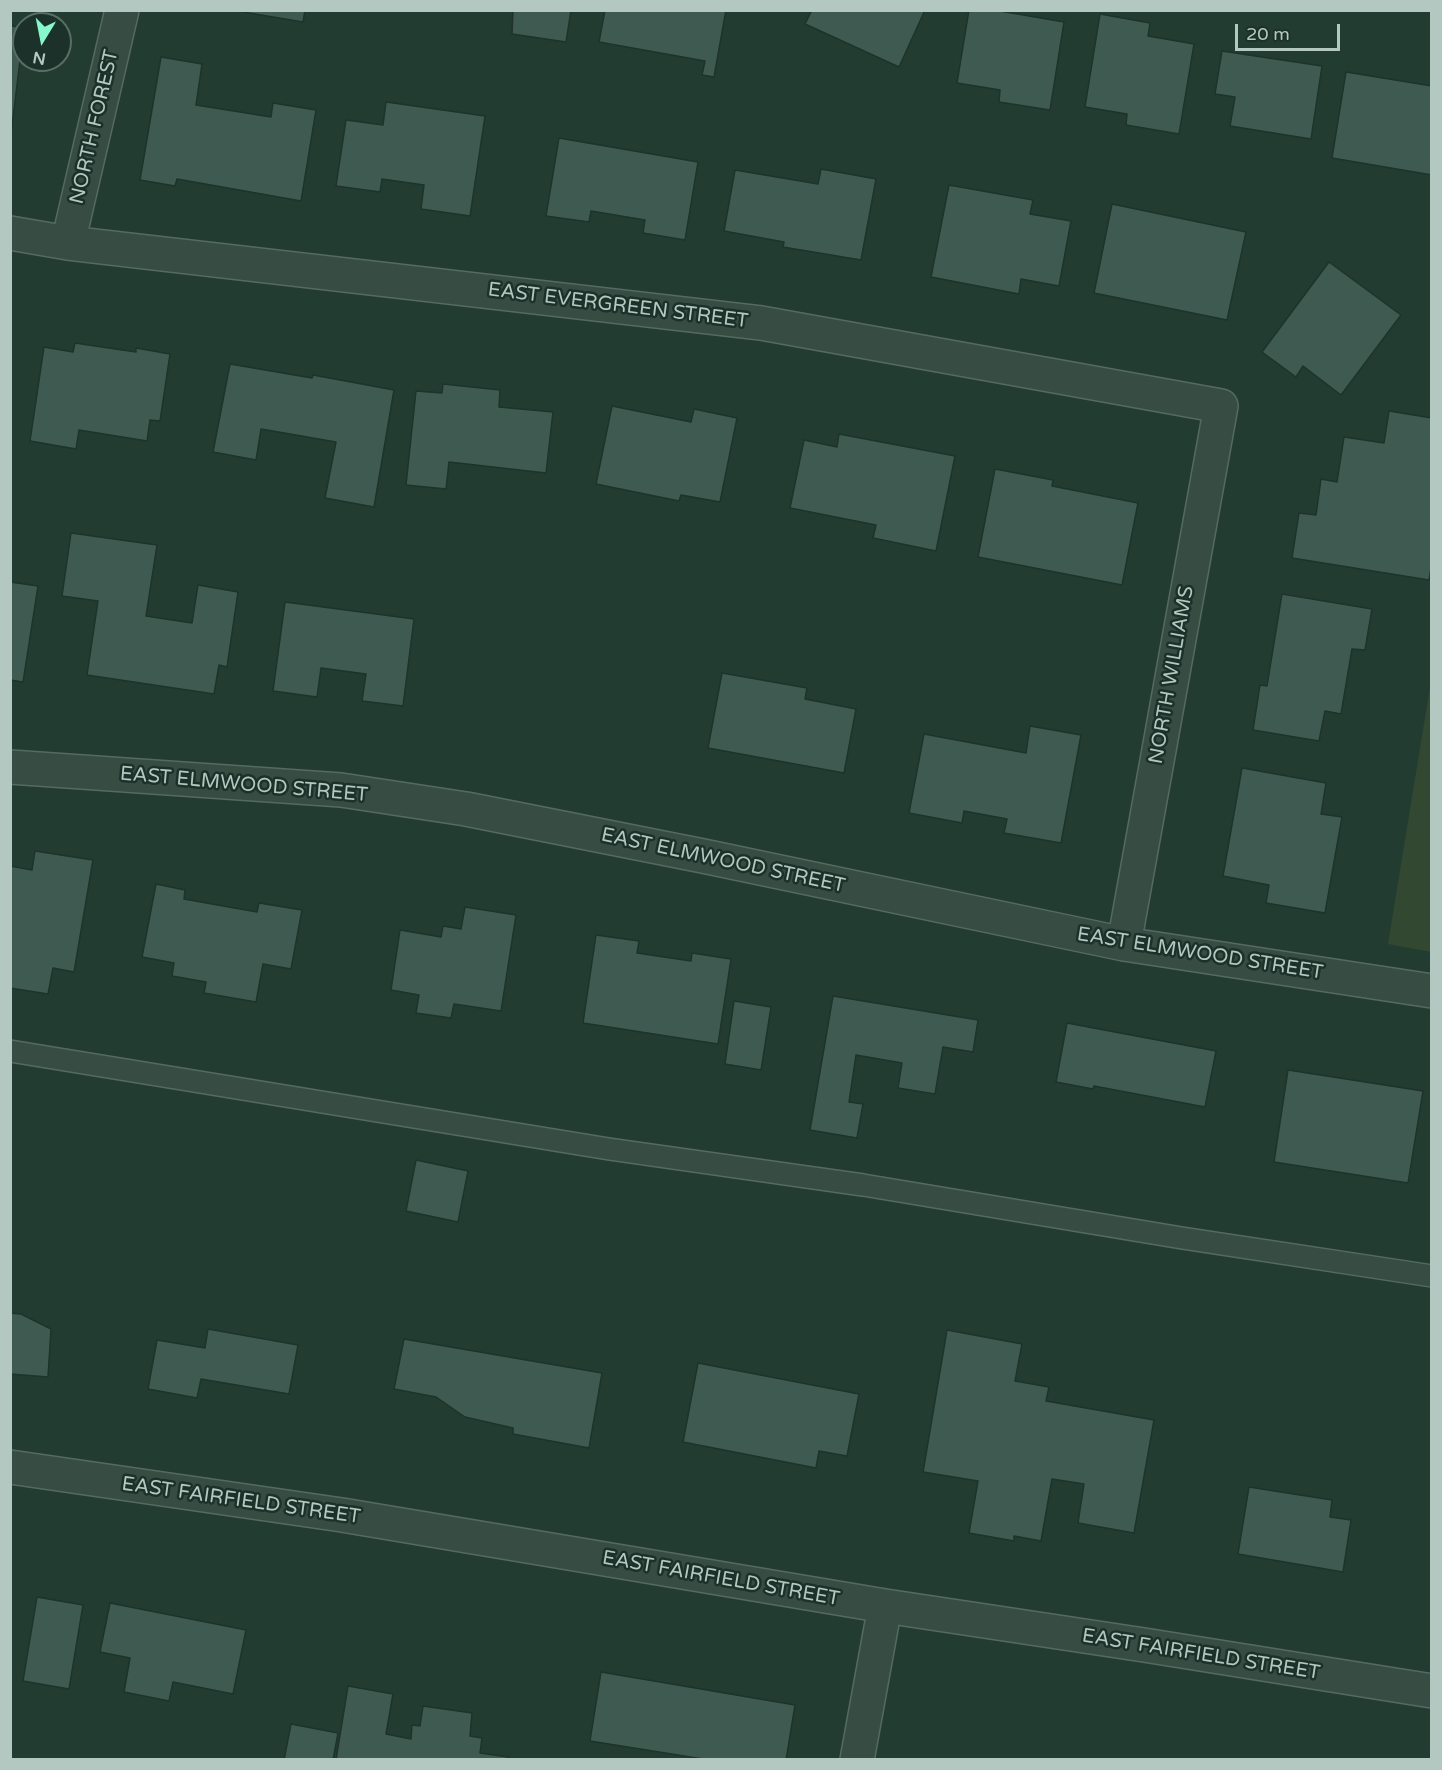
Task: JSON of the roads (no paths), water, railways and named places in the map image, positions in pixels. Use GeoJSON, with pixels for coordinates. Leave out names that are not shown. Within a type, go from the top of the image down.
{"type":"FeatureCollection","features":[{"type":"Feature","properties":{"kind":"street","name":"NORTH FOREST"},"geometry":{"type":"LineString","coordinates":[[68,243],[122,10]]}},
{"type":"Feature","properties":{"kind":"street","name":"EAST EVERGREEN STREET"},"geometry":{"type":"LineString","coordinates":[[10,233],[68,243],[761,323],[1221,406]]}},
{"type":"Feature","properties":{"kind":"street","name":"NORTH WILLIAMS"},"geometry":{"type":"LineString","coordinates":[[1124,944],[1221,406]]}},
{"type":"Feature","properties":{"kind":"street","name":"EAST ELMWOOD STREET"},"geometry":{"type":"LineString","coordinates":[[10,767],[341,790],[454,807],[703,856],[1124,944],[1431,991]]}},
{"type":"Feature","properties":{"kind":"street","name":"EAST FAIRFIELD STREET"},"geometry":{"type":"LineString","coordinates":[[10,1467],[342,1515],[885,1606],[1431,1691]]}},
{"type":"Feature","properties":{"kind":"street"},"geometry":{"type":"LineString","coordinates":[[857,1760],[885,1606]]}},
{"type":"Feature","properties":{"kind":"lane"},"geometry":{"type":"LineString","coordinates":[[10,1052],[609,1149],[863,1185],[1182,1238],[1431,1276]]}}]}
